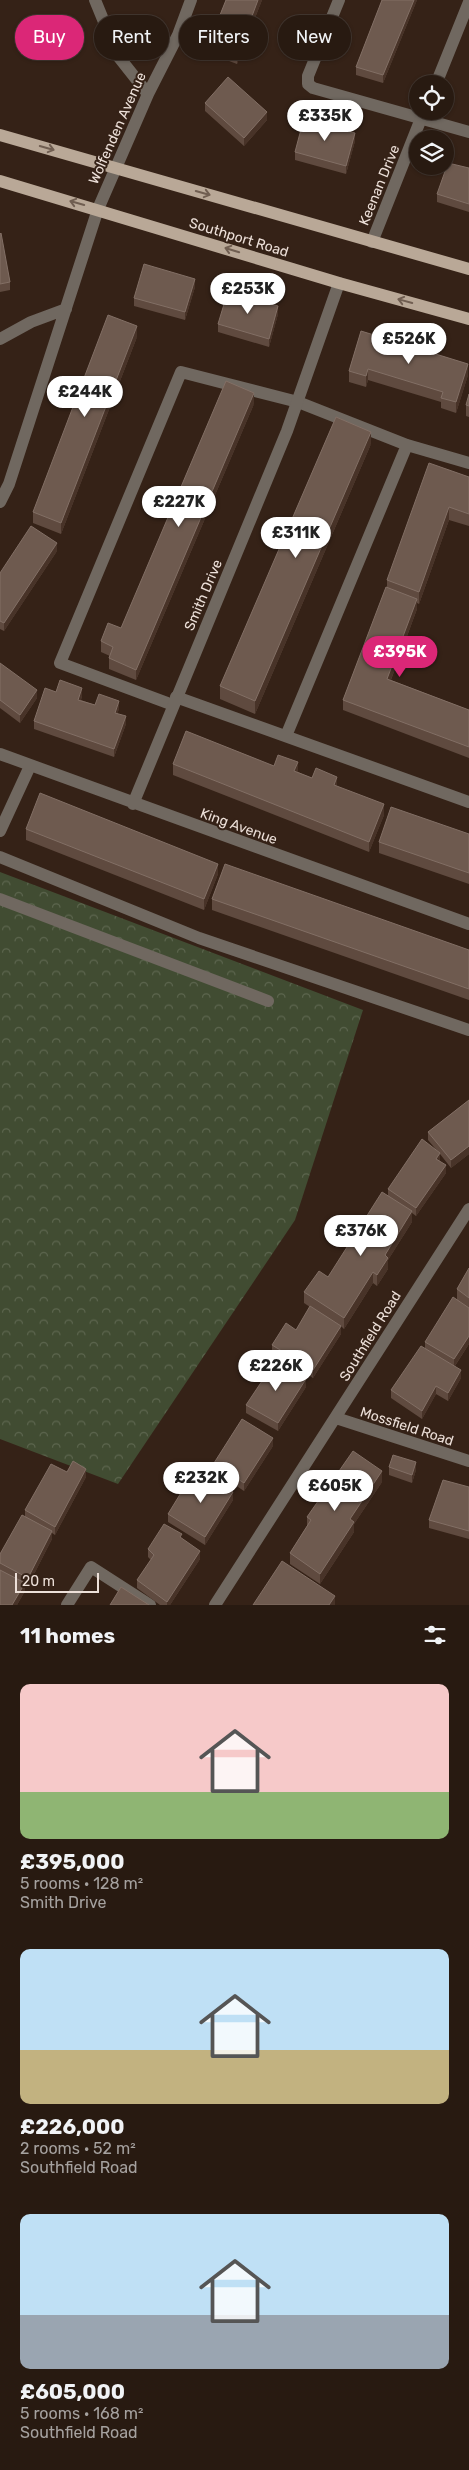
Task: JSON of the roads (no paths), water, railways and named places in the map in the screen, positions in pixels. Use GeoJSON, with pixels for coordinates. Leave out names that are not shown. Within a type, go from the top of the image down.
{"type":"FeatureCollection","features":[{"type":"Feature","properties":{"kind":"main road"},"geometry":{"type":"LineString","coordinates":[[0,135],[469,269]]}},
{"type":"Feature","properties":{"kind":"main road","name":"Southport Road"},"geometry":{"type":"LineString","coordinates":[[0,181],[339,283],[469,319]]}},
{"type":"Feature","properties":{"kind":"street"},"geometry":{"type":"LineString","coordinates":[[95,0],[118,56],[148,94]]}},
{"type":"Feature","properties":{"kind":"street","name":"Wolfenden Avenue"},"geometry":{"type":"LineString","coordinates":[[0,502],[9,484],[98,209],[148,94],[178,35],[191,0]]}},
{"type":"Feature","properties":{"kind":"street"},"geometry":{"type":"LineString","coordinates":[[339,0],[308,76],[308,84],[319,91],[409,112]]}},
{"type":"Feature","properties":{"kind":"street"},"geometry":{"type":"LineString","coordinates":[[440,75],[468,6]]}},
{"type":"Feature","properties":{"kind":"street","name":"Keenan Drive"},"geometry":{"type":"LineString","coordinates":[[372,242],[421,120]]}},
{"type":"Feature","properties":{"kind":"street"},"geometry":{"type":"LineString","coordinates":[[437,120],[469,132]]}},
{"type":"Feature","properties":{"kind":"street","name":"Smith Drive"},"geometry":{"type":"LineString","coordinates":[[133,804],[298,402],[339,283]]}},
{"type":"Feature","properties":{"kind":"street"},"geometry":{"type":"LineString","coordinates":[[0,339],[31,322],[66,309]]}},
{"type":"Feature","properties":{"kind":"street"},"geometry":{"type":"LineString","coordinates":[[469,463],[407,446],[298,402],[181,372],[60,663],[286,736],[469,802]]}},
{"type":"Feature","properties":{"kind":"street"},"geometry":{"type":"LineString","coordinates":[[286,736],[407,446]]}},
{"type":"Feature","properties":{"kind":"street","name":"King Avenue"},"geometry":{"type":"LineString","coordinates":[[0,754],[133,804],[469,924]]}},
{"type":"Feature","properties":{"kind":"street"},"geometry":{"type":"LineString","coordinates":[[0,831],[30,766]]}},
{"type":"Feature","properties":{"kind":"street"},"geometry":{"type":"LineString","coordinates":[[0,857],[199,938],[469,1030]]}},
{"type":"Feature","properties":{"kind":"street"},"geometry":{"type":"LineString","coordinates":[[0,899],[268,1002]]}},
{"type":"Feature","properties":{"kind":"street","name":"Southfield Road"},"geometry":{"type":"LineString","coordinates":[[215,1605],[469,1209]]}},
{"type":"Feature","properties":{"kind":"street","name":"Mossfield Road"},"geometry":{"type":"LineString","coordinates":[[336,1418],[469,1461]]}},
{"type":"Feature","properties":{"kind":"street"},"geometry":{"type":"LineString","coordinates":[[67,1605],[91,1567],[150,1605]]}}]}
